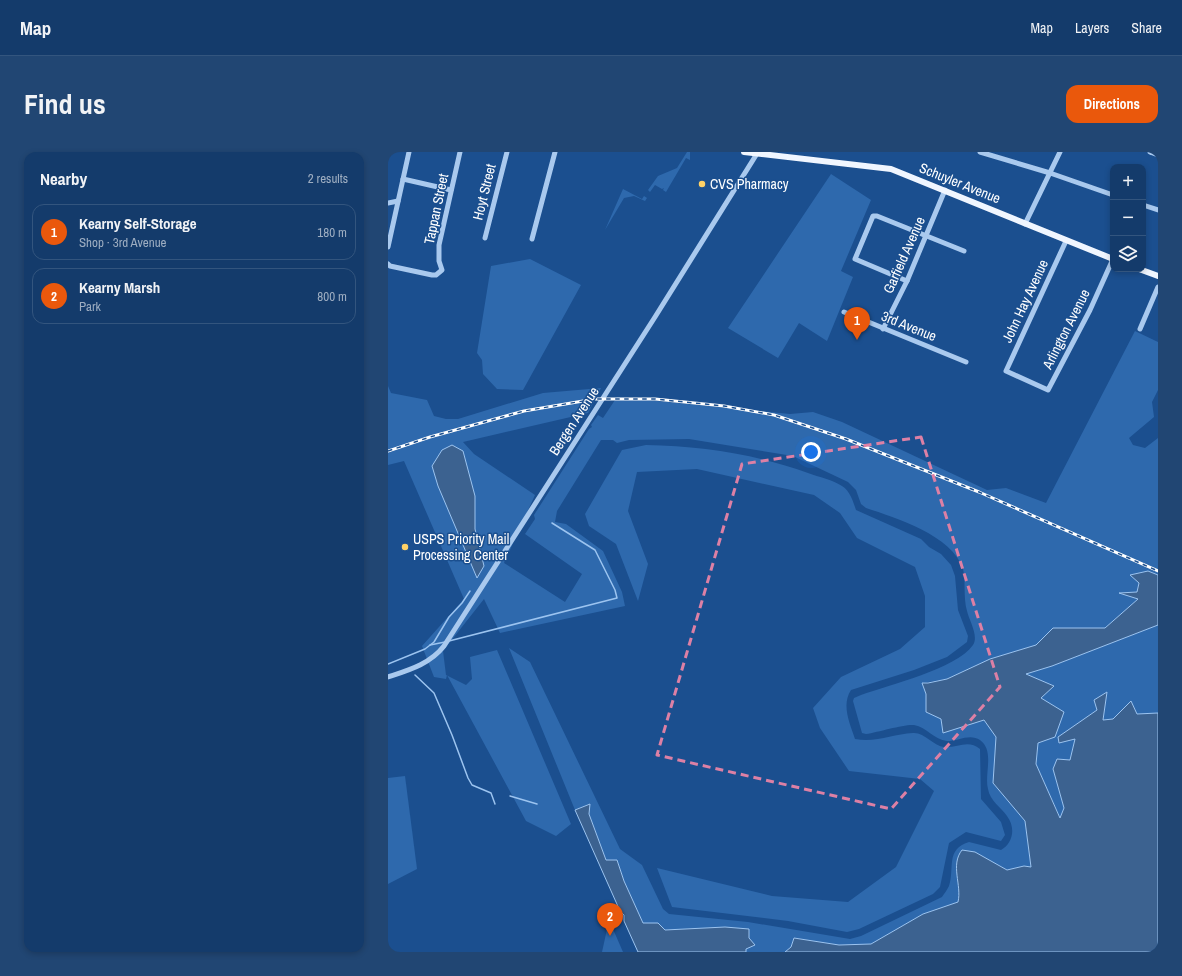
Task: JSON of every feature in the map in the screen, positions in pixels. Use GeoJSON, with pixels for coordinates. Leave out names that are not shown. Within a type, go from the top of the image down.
{"type":"FeatureCollection","features":[{"type":"Feature","properties":{"kind":"main road","name":"Schuyler Avenue"},"geometry":{"type":"LineString","coordinates":[[744,152],[883,167],[898,171],[1110,258]]}},
{"type":"Feature","properties":{"kind":"main road"},"geometry":{"type":"LineString","coordinates":[[1146,272],[1158,276]]}},
{"type":"Feature","properties":{"kind":"street"},"geometry":{"type":"LineString","coordinates":[[388,247],[409,152]]}},
{"type":"Feature","properties":{"kind":"street","name":"Tappan Street"},"geometry":{"type":"LineString","coordinates":[[388,264],[390,266],[432,275],[436,275],[442,270],[439,261],[439,245],[460,152]]}},
{"type":"Feature","properties":{"kind":"street","name":"Hoyt Street"},"geometry":{"type":"LineString","coordinates":[[485,238],[507,152]]}},
{"type":"Feature","properties":{"kind":"street"},"geometry":{"type":"LineString","coordinates":[[532,239],[554,152]]}},
{"type":"Feature","properties":{"kind":"street"},"geometry":{"type":"LineString","coordinates":[[980,152],[1050,172],[1110,193]]}},
{"type":"Feature","properties":{"kind":"street"},"geometry":{"type":"LineString","coordinates":[[1025,224],[1060,152]]}},
{"type":"Feature","properties":{"kind":"street"},"geometry":{"type":"LineString","coordinates":[[1150,152],[1158,155]]}},
{"type":"Feature","properties":{"kind":"street","name":"Bergen Avenue"},"geometry":{"type":"LineString","coordinates":[[388,677],[428,661],[438,654],[444,646],[655,317],[758,153]]}},
{"type":"Feature","properties":{"kind":"street"},"geometry":{"type":"LineString","coordinates":[[403,179],[452,190]]}},
{"type":"Feature","properties":{"kind":"street","name":"Garfield Avenue"},"geometry":{"type":"LineString","coordinates":[[883,329],[907,281],[945,190]]}},
{"type":"Feature","properties":{"kind":"street"},"geometry":{"type":"LineString","coordinates":[[388,203],[398,201]]}},
{"type":"Feature","properties":{"kind":"street"},"geometry":{"type":"LineString","coordinates":[[1146,206],[1158,210]]}},
{"type":"Feature","properties":{"kind":"street"},"geometry":{"type":"LineString","coordinates":[[907,281],[855,259],[873,216],[878,216],[964,251]]}},
{"type":"Feature","properties":{"kind":"street","name":"John Hay Avenue"},"geometry":{"type":"LineString","coordinates":[[1029,381],[1006,371],[1066,241]]}},
{"type":"Feature","properties":{"kind":"street","name":"Arlington Avenue"},"geometry":{"type":"LineString","coordinates":[[1029,381],[1048,390],[1090,310],[1110,266]]}},
{"type":"Feature","properties":{"kind":"street"},"geometry":{"type":"LineString","coordinates":[[1140,329],[1158,287]]}},
{"type":"Feature","properties":{"kind":"street","name":"3rd Avenue"},"geometry":{"type":"LineString","coordinates":[[844,312],[966,362]]}},
{"type":"Feature","properties":{"kind":"highlighted area"},"geometry":{"type":"Polygon","coordinates":[[[921,437],[1000,687],[891,809],[657,755],[742,464],[921,437]]]}},
{"type":"Feature","properties":{"kind":"shaded area"},"geometry":{"type":"Polygon","coordinates":[[[687,152],[690,152],[690,160],[686,158],[666,192],[663,190],[664,188],[662,189],[655,185],[650,192],[648,190],[658,176],[677,168],[687,152]]]}},
{"type":"Feature","properties":{"kind":"shaded area"},"geometry":{"type":"Polygon","coordinates":[[[831,174],[871,200],[841,271],[853,277],[827,341],[799,323],[778,358],[728,328],[831,174]]]}},
{"type":"Feature","properties":{"kind":"shaded area"},"geometry":{"type":"Polygon","coordinates":[[[623,189],[642,199],[644,196],[647,198],[645,201],[634,196],[624,198],[605,230],[623,189]]]}},
{"type":"Feature","properties":{"kind":"shaded area"},"geometry":{"type":"Polygon","coordinates":[[[530,259],[581,285],[523,390],[497,389],[483,374],[482,360],[477,353],[491,266],[530,259]]]}},
{"type":"Feature","properties":{"kind":"shaded area"},"geometry":{"type":"Polygon","coordinates":[[[1135,331],[1158,342],[1158,390],[1152,402],[1154,417],[1129,438],[1133,445],[1145,448],[1158,438],[1158,575],[1148,571],[1130,575],[1139,583],[1137,592],[1121,593],[1138,599],[1105,628],[1053,628],[1037,645],[990,659],[947,679],[922,683],[927,694],[926,712],[985,720],[996,737],[994,783],[1025,821],[1031,867],[1024,866],[1007,870],[998,865],[956,867],[959,893],[958,902],[923,914],[871,944],[839,945],[794,938],[791,947],[785,952],[746,952],[746,949],[725,927],[665,930],[658,923],[643,923],[624,881],[617,860],[606,860],[589,814],[589,804],[575,810],[509,648],[530,662],[620,849],[642,865],[663,909],[669,914],[748,922],[850,939],[861,936],[942,897],[951,880],[952,860],[957,849],[961,845],[969,842],[1001,850],[1011,839],[1012,835],[1012,825],[1010,821],[989,793],[987,783],[987,750],[980,740],[968,737],[951,741],[942,740],[923,728],[914,725],[866,734],[862,733],[853,701],[854,698],[861,695],[921,675],[952,662],[964,654],[975,641],[973,628],[966,606],[963,569],[957,557],[935,537],[907,523],[866,508],[861,504],[856,490],[848,482],[793,456],[689,439],[629,440],[617,443],[613,440],[601,440],[557,511],[555,522],[566,524],[603,551],[622,592],[625,606],[500,633],[484,599],[443,651],[447,675],[446,679],[434,677],[422,646],[464,599],[404,461],[388,465],[388,386],[391,393],[427,400],[434,416],[446,419],[458,419],[543,393],[601,388],[588,413],[463,442],[474,454],[535,495],[504,563],[565,602],[582,574],[525,534],[535,519],[534,515],[589,429],[592,427],[591,425],[598,415],[603,418],[617,397],[790,414],[813,412],[842,422],[987,490],[1006,488],[1046,503],[1135,331]]]}},
{"type":"Feature","properties":{"kind":"shaded area"},"geometry":{"type":"Polygon","coordinates":[[[452,445],[463,451],[475,496],[475,529],[484,566],[477,578],[438,486],[432,466],[442,450],[452,445]]]}},
{"type":"Feature","properties":{"kind":"shaded area"},"geometry":{"type":"Polygon","coordinates":[[[646,445],[687,447],[728,452],[788,466],[830,480],[842,486],[847,491],[851,496],[856,510],[921,539],[929,547],[941,554],[951,565],[955,576],[958,610],[968,636],[967,642],[947,657],[914,670],[851,690],[847,702],[847,714],[855,739],[870,740],[917,733],[940,746],[949,747],[967,744],[976,746],[980,749],[981,799],[1001,822],[1005,835],[1001,841],[966,832],[949,843],[940,887],[933,894],[859,929],[847,932],[788,921],[672,907],[657,868],[772,896],[848,902],[896,867],[934,791],[920,779],[849,771],[820,728],[813,708],[841,677],[900,649],[925,627],[925,596],[915,567],[857,538],[840,513],[814,495],[697,469],[637,472],[628,511],[648,564],[638,601],[616,544],[589,526],[585,514],[622,450],[646,445]]]}},
{"type":"Feature","properties":{"kind":"shaded area"},"geometry":{"type":"Polygon","coordinates":[[[1148,571],[1158,575],[1158,625],[1052,666],[1026,674],[1054,686],[1041,698],[1064,712],[1055,737],[1038,743],[1036,764],[1060,818],[1064,808],[1053,769],[1057,759],[1070,760],[1075,739],[1059,743],[1058,737],[1097,710],[1094,700],[1107,692],[1103,720],[1113,719],[1131,701],[1137,714],[1158,713],[1158,952],[785,952],[791,947],[794,938],[839,945],[871,944],[923,914],[958,902],[959,889],[957,862],[962,850],[975,852],[1007,870],[1024,866],[1031,867],[1025,821],[993,783],[996,737],[984,720],[943,733],[941,719],[926,712],[926,694],[922,683],[947,679],[990,659],[1036,645],[1053,628],[1105,628],[1138,599],[1119,593],[1137,592],[1139,583],[1130,575],[1148,571]]]}},
{"type":"Feature","properties":{"kind":"shaded area"},"geometry":{"type":"Polygon","coordinates":[[[1158,625],[1158,713],[1137,715],[1131,701],[1113,719],[1103,720],[1106,692],[1097,710],[1059,737],[1059,743],[1075,739],[1070,760],[1053,769],[1064,808],[1061,819],[1036,764],[1038,743],[1055,737],[1040,698],[1054,686],[1025,674],[1049,667],[1158,625]]]}},
{"type":"Feature","properties":{"kind":"shaded area"},"geometry":{"type":"Polygon","coordinates":[[[497,650],[571,824],[556,836],[526,821],[447,676],[466,685],[472,679],[470,657],[497,650]]]}},
{"type":"Feature","properties":{"kind":"shaded area"},"geometry":{"type":"Polygon","coordinates":[[[405,776],[417,869],[388,884],[388,778],[405,776]]]}},
{"type":"Feature","properties":{"kind":"shaded area"},"geometry":{"type":"Polygon","coordinates":[[[590,804],[589,814],[606,860],[617,860],[624,881],[643,923],[658,923],[665,930],[725,927],[749,929],[749,938],[755,945],[746,949],[746,952],[638,952],[624,921],[624,915],[620,911],[575,810],[590,804]]]}},
{"type":"Feature","properties":{"kind":"shaded area"},"geometry":{"type":"Polygon","coordinates":[[[609,920],[623,952],[602,952],[609,920]]]}},
{"type":"Feature","properties":{"kind":"waterway"},"geometry":{"type":"LineString","coordinates":[[449,641],[617,598],[615,590],[595,550],[552,523]]}},
{"type":"Feature","properties":{"kind":"waterway"},"geometry":{"type":"LineString","coordinates":[[388,664],[425,649],[434,642],[449,617],[462,603],[470,591]]}},
{"type":"Feature","properties":{"kind":"waterway"},"geometry":{"type":"LineString","coordinates":[[430,645],[445,642]]}},
{"type":"Feature","properties":{"kind":"waterway"},"geometry":{"type":"LineString","coordinates":[[415,675],[434,693],[472,785],[491,793],[495,804]]}},
{"type":"Feature","properties":{"kind":"waterway"},"geometry":{"type":"LineString","coordinates":[[510,796],[537,804]]}},
{"type":"Feature","properties":{"kind":"railway"},"geometry":{"type":"LineString","coordinates":[[388,451],[430,437],[524,411],[595,399],[655,399],[724,406],[774,415],[846,439],[979,492],[1158,571]]}},
{"type":"Feature","properties":{"kind":"place","name":"CVS Pharmacy"},"geometry":{"type":"Point","coordinates":[702,184]}},
{"type":"Feature","properties":{"kind":"place","name":"Kearny Self-Storage"},"geometry":{"type":"Point","coordinates":[857,340]}},
{"type":"Feature","properties":{"kind":"place","name":"USPS Priority Mail Processing Center"},"geometry":{"type":"Point","coordinates":[405,547]}},
{"type":"Feature","properties":{"kind":"place","name":"Kearny Marsh"},"geometry":{"type":"Point","coordinates":[610,936]}}]}
